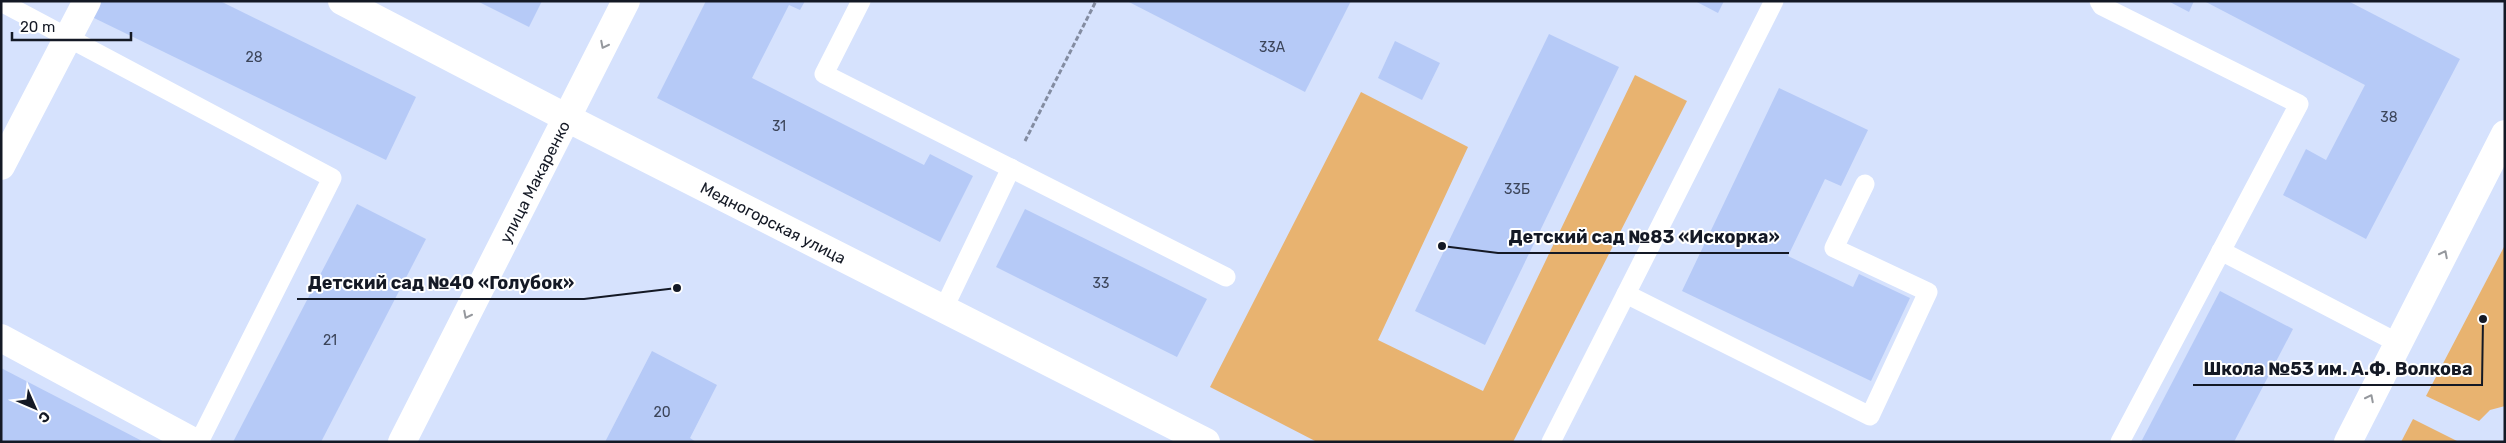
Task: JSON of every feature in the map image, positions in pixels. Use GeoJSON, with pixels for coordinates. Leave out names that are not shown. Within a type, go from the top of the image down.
{"type":"FeatureCollection","features":[{"type":"Feature","properties":{"kind":"street"},"geometry":{"type":"LineString","coordinates":[[1,166],[86,1]]}},
{"type":"Feature","properties":{"kind":"street","name":"Медногорская улица"},"geometry":{"type":"LineString","coordinates":[[342,1],[943,310],[1206,442]]}},
{"type":"Feature","properties":{"kind":"street","name":"улица Макаренко"},"geometry":{"type":"LineString","coordinates":[[402,442],[626,1]]}},
{"type":"Feature","properties":{"kind":"street"},"geometry":{"type":"LineString","coordinates":[[2348,442],[2505,134]]}},
{"type":"Feature","properties":{"kind":"street"},"geometry":{"type":"LineString","coordinates":[[1,338],[194,442]]}},
{"type":"Feature","properties":{"kind":"lane"},"geometry":{"type":"LineString","coordinates":[[861,1],[824,74],[1226,276]]}},
{"type":"Feature","properties":{"kind":"lane"},"geometry":{"type":"LineString","coordinates":[[1551,442],[1774,1]]}},
{"type":"Feature","properties":{"kind":"lane"},"geometry":{"type":"LineString","coordinates":[[2100,1],[2102,6],[2299,104],[2120,442]]}},
{"type":"Feature","properties":{"kind":"lane"},"geometry":{"type":"LineString","coordinates":[[1,2],[332,178],[199,442]]}},
{"type":"Feature","properties":{"kind":"lane"},"geometry":{"type":"LineString","coordinates":[[943,310],[1011,168]]}},
{"type":"Feature","properties":{"kind":"lane"},"geometry":{"type":"LineString","coordinates":[[1626,294],[1870,416],[1928,292],[1834,248],[1864,184]]}},
{"type":"Feature","properties":{"kind":"lane"},"geometry":{"type":"LineString","coordinates":[[2220,251],[2398,343]]}},
{"type":"Feature","properties":{"kind":"path"},"geometry":{"type":"LineString","coordinates":[[1011,168],[1096,1]]}},
{"type":"Feature","properties":{"kind":"shaded area"},"geometry":{"type":"Polygon","coordinates":[[[1635,75],[1687,101],[1513,442],[1317,442],[1210,387],[1361,92],[1468,147],[1378,340],[1483,391],[1635,75]]]}},
{"type":"Feature","properties":{"kind":"shaded area"},"geometry":{"type":"Polygon","coordinates":[[[2505,245],[2505,406],[2490,410],[2479,421],[2426,396],[2505,245]]]}},
{"type":"Feature","properties":{"kind":"shaded area"},"geometry":{"type":"Polygon","coordinates":[[[2413,419],[2459,442],[2401,442],[2413,419]]]}},
{"type":"Feature","properties":{"kind":"building"},"geometry":{"type":"Polygon","coordinates":[[[99,1],[220,1],[416,97],[386,160],[92,17],[99,1]]]}},
{"type":"Feature","properties":{"kind":"building"},"geometry":{"type":"Polygon","coordinates":[[[477,1],[542,1],[529,27],[477,1]]]}},
{"type":"Feature","properties":{"kind":"building"},"geometry":{"type":"Polygon","coordinates":[[[706,1],[805,1],[800,10],[789,5],[752,78],[924,165],[930,154],[973,176],[940,242],[657,98],[706,1]]]}},
{"type":"Feature","properties":{"kind":"building"},"geometry":{"type":"Polygon","coordinates":[[[1127,1],[1351,1],[1305,92],[1127,1]]]}},
{"type":"Feature","properties":{"kind":"building"},"geometry":{"type":"Polygon","coordinates":[[[1695,1],[1724,1],[1718,13],[1695,1]]]}},
{"type":"Feature","properties":{"kind":"building"},"geometry":{"type":"Polygon","coordinates":[[[2168,1],[2194,1],[2189,12],[2168,1]]]}},
{"type":"Feature","properties":{"kind":"building"},"geometry":{"type":"Polygon","coordinates":[[[2204,1],[2348,1],[2460,59],[2366,239],[2283,195],[2306,149],[2326,160],[2365,85],[2204,1]]]}},
{"type":"Feature","properties":{"kind":"building"},"geometry":{"type":"Polygon","coordinates":[[[1549,34],[1619,67],[1485,345],[1415,311],[1549,34]]]}},
{"type":"Feature","properties":{"kind":"building"},"geometry":{"type":"Polygon","coordinates":[[[1395,41],[1440,63],[1422,100],[1378,78],[1395,41]]]}},
{"type":"Feature","properties":{"kind":"building"},"geometry":{"type":"Polygon","coordinates":[[[1779,88],[1868,130],[1841,186],[1825,179],[1788,256],[1853,287],[1859,274],[1910,298],[1871,381],[1682,291],[1779,88]]]}},
{"type":"Feature","properties":{"kind":"building"},"geometry":{"type":"Polygon","coordinates":[[[357,204],[426,239],[321,442],[233,442],[357,204]]]}},
{"type":"Feature","properties":{"kind":"building"},"geometry":{"type":"Polygon","coordinates":[[[1025,209],[1207,299],[1177,357],[996,267],[1025,209]]]}},
{"type":"Feature","properties":{"kind":"building"},"geometry":{"type":"Polygon","coordinates":[[[2220,291],[2293,329],[2234,442],[2141,442],[2220,291]]]}},
{"type":"Feature","properties":{"kind":"building"},"geometry":{"type":"Polygon","coordinates":[[[652,351],[717,385],[690,438],[696,442],[605,442],[652,351]]]}},
{"type":"Feature","properties":{"kind":"building"},"geometry":{"type":"Polygon","coordinates":[[[1,368],[144,442],[1,442],[1,368]]]}},
{"type":"Feature","properties":{"kind":"place","name":"Детский сад №83 «Искорка»"},"geometry":{"type":"Point","coordinates":[1442,246]}},
{"type":"Feature","properties":{"kind":"place","name":"Детский сад №40 «Голубок»"},"geometry":{"type":"Point","coordinates":[677,288]}},
{"type":"Feature","properties":{"kind":"place","name":"Школа №53 им. А.Ф. Волкова"},"geometry":{"type":"Point","coordinates":[2483,319]}}]}
